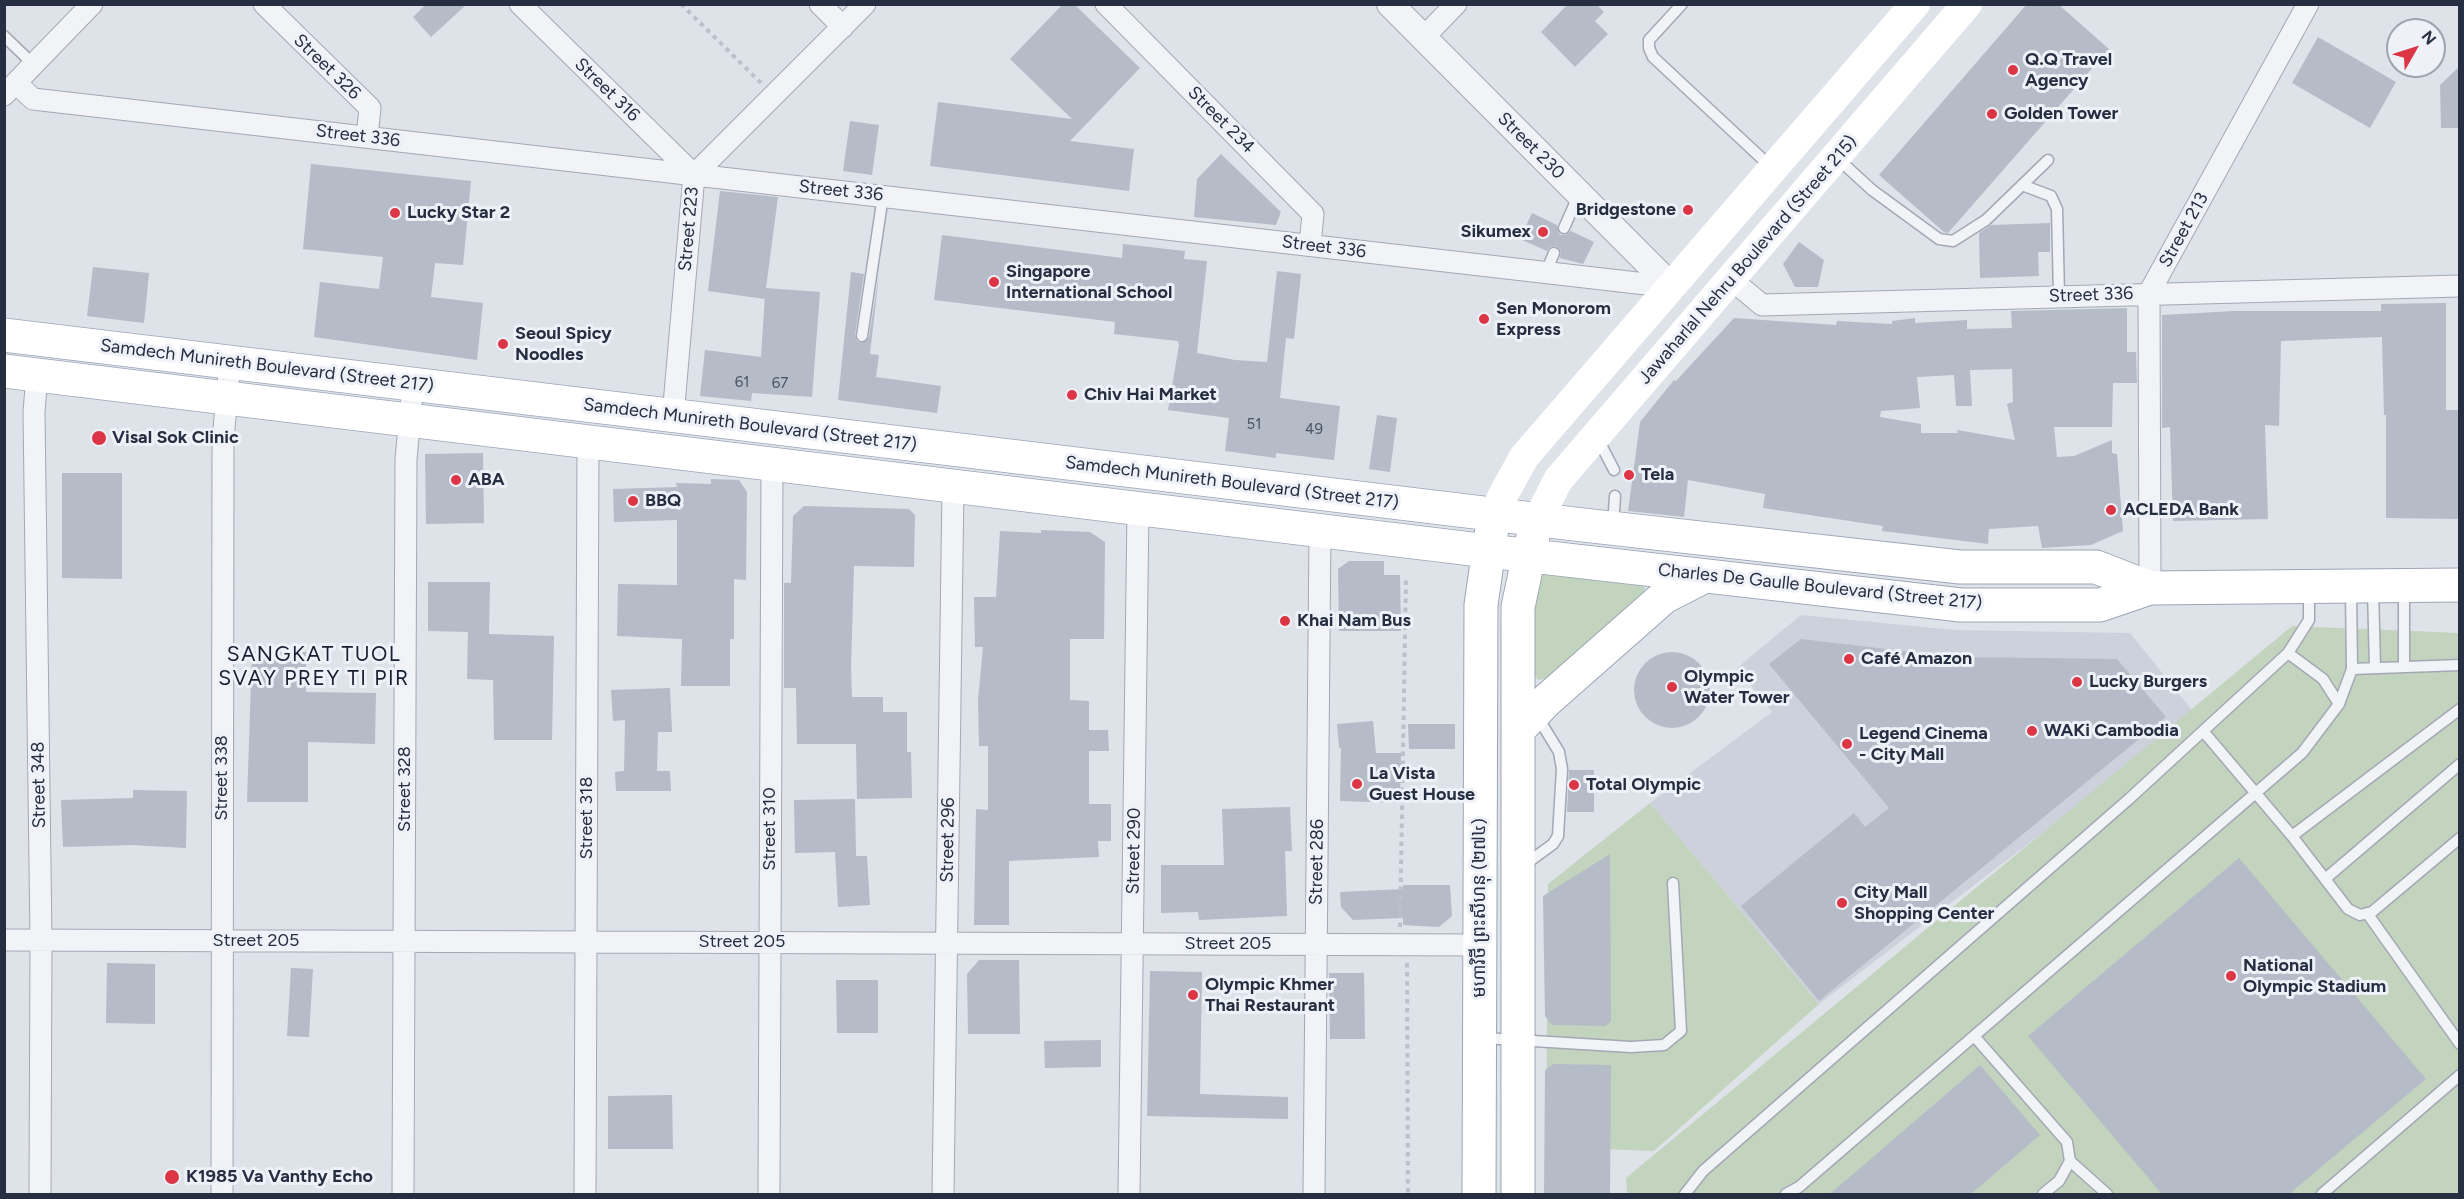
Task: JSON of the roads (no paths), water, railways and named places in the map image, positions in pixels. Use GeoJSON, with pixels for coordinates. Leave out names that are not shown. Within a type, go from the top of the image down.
{"type":"FeatureCollection","features":[{"type":"Feature","properties":{"kind":"main road"},"geometry":{"type":"LineString","coordinates":[[1495,515],[1502,496],[1524,457],[1915,4]]}},
{"type":"Feature","properties":{"kind":"main road","name":"Jawaharlal Nehru Boulevard (Street 215)"},"geometry":{"type":"LineString","coordinates":[[1538,520],[1558,480],[1967,4]]}},
{"type":"Feature","properties":{"kind":"main road","name":"Samdech Munireth Boulevard (Street 217)"},"geometry":{"type":"LineString","coordinates":[[4,335],[1495,515]]}},
{"type":"Feature","properties":{"kind":"main road","name":"Samdech Munireth Boulevard (Street 217)"},"geometry":{"type":"LineString","coordinates":[[4,372],[1488,551]]}},
{"type":"Feature","properties":{"kind":"main road","name":"Charles De Gaulle Boulevard (Street 217)"},"geometry":{"type":"LineString","coordinates":[[1495,515],[1960,567],[2096,567],[2150,588]]}},
{"type":"Feature","properties":{"kind":"main road","name":"មហាវិថី ព្រះសីហនុ (២៧៤)"},"geometry":{"type":"LineString","coordinates":[[1479,1194],[1480,605],[1495,515]]}},
{"type":"Feature","properties":{"kind":"main road","name":"មហាវិថី ព្រះសីហនុ (២៧៤)"},"geometry":{"type":"LineString","coordinates":[[1518,1194],[1518,870],[1525,709],[1518,607],[1528,555],[1538,520]]}},
{"type":"Feature","properties":{"kind":"main road","name":"Charles De Gaulle Boulevard (Street 217)"},"geometry":{"type":"LineString","coordinates":[[1488,551],[1961,605],[2100,605],[2150,588],[2460,585]]}},
{"type":"Feature","properties":{"kind":"main road"},"geometry":{"type":"LineString","coordinates":[[1525,709],[1664,597],[1705,576]]}},
{"type":"Feature","properties":{"kind":"street"},"geometry":{"type":"LineString","coordinates":[[10,89],[92,4]]}},
{"type":"Feature","properties":{"kind":"street","name":"Street 326"},"geometry":{"type":"LineString","coordinates":[[264,4],[370,108],[367,137]]}},
{"type":"Feature","properties":{"kind":"street","name":"Street 316"},"geometry":{"type":"LineString","coordinates":[[520,4],[694,175]]}},
{"type":"Feature","properties":{"kind":"street"},"geometry":{"type":"LineString","coordinates":[[820,4],[843,27]]}},
{"type":"Feature","properties":{"kind":"street","name":"Street 223"},"geometry":{"type":"LineString","coordinates":[[673,416],[694,175],[865,4]]}},
{"type":"Feature","properties":{"kind":"street","name":"Street 234"},"geometry":{"type":"LineString","coordinates":[[1106,4],[1313,214],[1310,245]]}},
{"type":"Feature","properties":{"kind":"street","name":"Street 230"},"geometry":{"type":"LineString","coordinates":[[1390,4],[1672,286]]}},
{"type":"Feature","properties":{"kind":"street"},"geometry":{"type":"LineString","coordinates":[[1423,38],[1456,4]]}},
{"type":"Feature","properties":{"kind":"street","name":"Street 213"},"geometry":{"type":"LineString","coordinates":[[2150,588],[2149,293],[2308,4]]}},
{"type":"Feature","properties":{"kind":"street","name":"Street 336"},"geometry":{"type":"LineString","coordinates":[[10,89],[33,99],[1310,245],[1550,263],[1672,286]]}},
{"type":"Feature","properties":{"kind":"street","name":"Street 336"},"geometry":{"type":"LineString","coordinates":[[1732,280],[1762,305],[2460,286]]}},
{"type":"Feature","properties":{"kind":"street","name":"Street 338"},"geometry":{"type":"LineString","coordinates":[[222,1194],[223,440],[230,362]]}},
{"type":"Feature","properties":{"kind":"street","name":"Street 348"},"geometry":{"type":"LineString","coordinates":[[37,375],[34,412],[40,940],[40,1194]]}},
{"type":"Feature","properties":{"kind":"street","name":"Street 328"},"geometry":{"type":"LineString","coordinates":[[404,1194],[406,459],[413,384]]}},
{"type":"Feature","properties":{"kind":"street","name":"Street 318"},"geometry":{"type":"LineString","coordinates":[[585,1194],[588,442]]}},
{"type":"Feature","properties":{"kind":"street","name":"Street 310"},"geometry":{"type":"LineString","coordinates":[[769,1194],[772,464]]}},
{"type":"Feature","properties":{"kind":"street","name":"Street 296"},"geometry":{"type":"LineString","coordinates":[[943,1194],[953,486]]}},
{"type":"Feature","properties":{"kind":"street","name":"Street 290"},"geometry":{"type":"LineString","coordinates":[[1129,1194],[1138,508]]}},
{"type":"Feature","properties":{"kind":"street","name":"Street 286"},"geometry":{"type":"LineString","coordinates":[[1314,1194],[1320,530]]}},
{"type":"Feature","properties":{"kind":"street","name":"Street 205"},"geometry":{"type":"LineString","coordinates":[[4,940],[1480,945]]}},
{"type":"Feature","properties":{"kind":"lane"},"geometry":{"type":"LineString","coordinates":[[1682,4],[1649,40],[1649,48],[1653,57],[1773,169]]}},
{"type":"Feature","properties":{"kind":"lane"},"geometry":{"type":"LineString","coordinates":[[4,36],[34,65]]}},
{"type":"Feature","properties":{"kind":"lane"},"geometry":{"type":"LineString","coordinates":[[1836,158],[1872,190],[1940,239],[1953,241],[1969,232],[2048,160]]}},
{"type":"Feature","properties":{"kind":"lane"},"geometry":{"type":"LineString","coordinates":[[2022,185],[2051,196],[2057,209],[2059,296]]}},
{"type":"Feature","properties":{"kind":"lane"},"geometry":{"type":"LineString","coordinates":[[1564,228],[1579,194]]}},
{"type":"Feature","properties":{"kind":"lane"},"geometry":{"type":"LineString","coordinates":[[862,336],[883,196]]}},
{"type":"Feature","properties":{"kind":"lane"},"geometry":{"type":"LineString","coordinates":[[1596,437],[1604,446],[1614,470]]}},
{"type":"Feature","properties":{"kind":"lane"},"geometry":{"type":"LineString","coordinates":[[1613,528],[1615,496]]}},
{"type":"Feature","properties":{"kind":"lane"},"geometry":{"type":"LineString","coordinates":[[2376,585],[2404,666]]}},
{"type":"Feature","properties":{"kind":"lane"},"geometry":{"type":"LineString","coordinates":[[2375,667],[2376,585]]}},
{"type":"Feature","properties":{"kind":"lane"},"geometry":{"type":"LineString","coordinates":[[1786,1194],[1799,1191],[1974,1036],[2302,753],[2339,704],[2352,669],[2376,585]]}},
{"type":"Feature","properties":{"kind":"lane"},"geometry":{"type":"LineString","coordinates":[[1685,1194],[1703,1172],[2120,807],[2288,653],[2309,620],[2309,586]]}},
{"type":"Feature","properties":{"kind":"lane"},"geometry":{"type":"LineString","coordinates":[[2288,653],[2323,679],[2339,704]]}},
{"type":"Feature","properties":{"kind":"lane"},"geometry":{"type":"LineString","coordinates":[[2352,669],[2460,664]]}},
{"type":"Feature","properties":{"kind":"lane"},"geometry":{"type":"LineString","coordinates":[[1518,870],[1553,844],[1558,836],[1562,769],[1559,752],[1525,709]]}},
{"type":"Feature","properties":{"kind":"lane"},"geometry":{"type":"LineString","coordinates":[[2292,836],[2460,709]]}},
{"type":"Feature","properties":{"kind":"lane"},"geometry":{"type":"LineString","coordinates":[[2203,731],[2292,836],[2348,909],[2360,915],[2372,912],[2460,838]]}},
{"type":"Feature","properties":{"kind":"lane"},"geometry":{"type":"LineString","coordinates":[[2325,879],[2460,764]]}},
{"type":"Feature","properties":{"kind":"lane"},"geometry":{"type":"LineString","coordinates":[[1480,1038],[1630,1047],[1664,1045],[1681,1031],[1673,884]]}},
{"type":"Feature","properties":{"kind":"lane"},"geometry":{"type":"LineString","coordinates":[[2367,913],[2460,1044]]}},
{"type":"Feature","properties":{"kind":"lane"},"geometry":{"type":"LineString","coordinates":[[1974,1036],[2067,1142],[2070,1161],[2059,1181],[2043,1194]]}},
{"type":"Feature","properties":{"kind":"lane"},"geometry":{"type":"LineString","coordinates":[[2322,1194],[2460,1075]]}},
{"type":"Feature","properties":{"kind":"lane"},"geometry":{"type":"LineString","coordinates":[[2070,1161],[2107,1194]]}},
{"type":"Feature","properties":{"kind":"place","name":"Q.Q Travel Agency"},"geometry":{"type":"Point","coordinates":[2013,70]}},
{"type":"Feature","properties":{"kind":"place","name":"Golden Tower"},"geometry":{"type":"Point","coordinates":[1992,114]}},
{"type":"Feature","properties":{"kind":"place","name":"Bridgestone"},"geometry":{"type":"Point","coordinates":[1688,210]}},
{"type":"Feature","properties":{"kind":"place","name":"Lucky Star 2"},"geometry":{"type":"Point","coordinates":[395,213]}},
{"type":"Feature","properties":{"kind":"place","name":"Sikumex"},"geometry":{"type":"Point","coordinates":[1543,232]}},
{"type":"Feature","properties":{"kind":"place","name":"Singapore International School"},"geometry":{"type":"Point","coordinates":[994,282]}},
{"type":"Feature","properties":{"kind":"place","name":"Sen Monorom Express"},"geometry":{"type":"Point","coordinates":[1484,319]}},
{"type":"Feature","properties":{"kind":"place","name":"Seoul Spicy Noodles"},"geometry":{"type":"Point","coordinates":[503,344]}},
{"type":"Feature","properties":{"kind":"place","name":"Chiv Hai Market"},"geometry":{"type":"Point","coordinates":[1072,395]}},
{"type":"Feature","properties":{"kind":"place","name":"Visal Sok Clinic"},"geometry":{"type":"Point","coordinates":[99,438]}},
{"type":"Feature","properties":{"kind":"place","name":"Tela"},"geometry":{"type":"Point","coordinates":[1629,475]}},
{"type":"Feature","properties":{"kind":"place","name":"ABA"},"geometry":{"type":"Point","coordinates":[456,480]}},
{"type":"Feature","properties":{"kind":"place","name":"BBQ"},"geometry":{"type":"Point","coordinates":[633,501]}},
{"type":"Feature","properties":{"kind":"place","name":"ACLEDA Bank"},"geometry":{"type":"Point","coordinates":[2111,510]}},
{"type":"Feature","properties":{"kind":"place","name":"Khai Nam Bus"},"geometry":{"type":"Point","coordinates":[1285,621]}},
{"type":"Feature","properties":{"kind":"place","name":"Café Amazon"},"geometry":{"type":"Point","coordinates":[1849,659]}},
{"type":"Feature","properties":{"kind":"place","name":"Lucky Burgers"},"geometry":{"type":"Point","coordinates":[2077,682]}},
{"type":"Feature","properties":{"kind":"place","name":"Olympic Water Tower"},"geometry":{"type":"Point","coordinates":[1672,687]}},
{"type":"Feature","properties":{"kind":"place","name":"WAKi Cambodia"},"geometry":{"type":"Point","coordinates":[2032,731]}},
{"type":"Feature","properties":{"kind":"place","name":"Legend Cinema - City Mall"},"geometry":{"type":"Point","coordinates":[1847,744]}},
{"type":"Feature","properties":{"kind":"place","name":"La Vista Guest House"},"geometry":{"type":"Point","coordinates":[1357,784]}},
{"type":"Feature","properties":{"kind":"place","name":"Total Olympic"},"geometry":{"type":"Point","coordinates":[1574,785]}},
{"type":"Feature","properties":{"kind":"place","name":"City Mall Shopping Center"},"geometry":{"type":"Point","coordinates":[1842,903]}},
{"type":"Feature","properties":{"kind":"place","name":"National Olympic Stadium"},"geometry":{"type":"Point","coordinates":[2231,976]}},
{"type":"Feature","properties":{"kind":"place","name":"Olympic Khmer Thai Restaurant"},"geometry":{"type":"Point","coordinates":[1193,995]}},
{"type":"Feature","properties":{"kind":"place","name":"K1985 Va Vanthy Echo"},"geometry":{"type":"Point","coordinates":[172,1177]}},
{"type":"Feature","properties":{"kind":"district","name":"SANGKAT TUOL SVAY PREY TI PIR"},"geometry":{"type":"Point","coordinates":[314,667]}}]}
